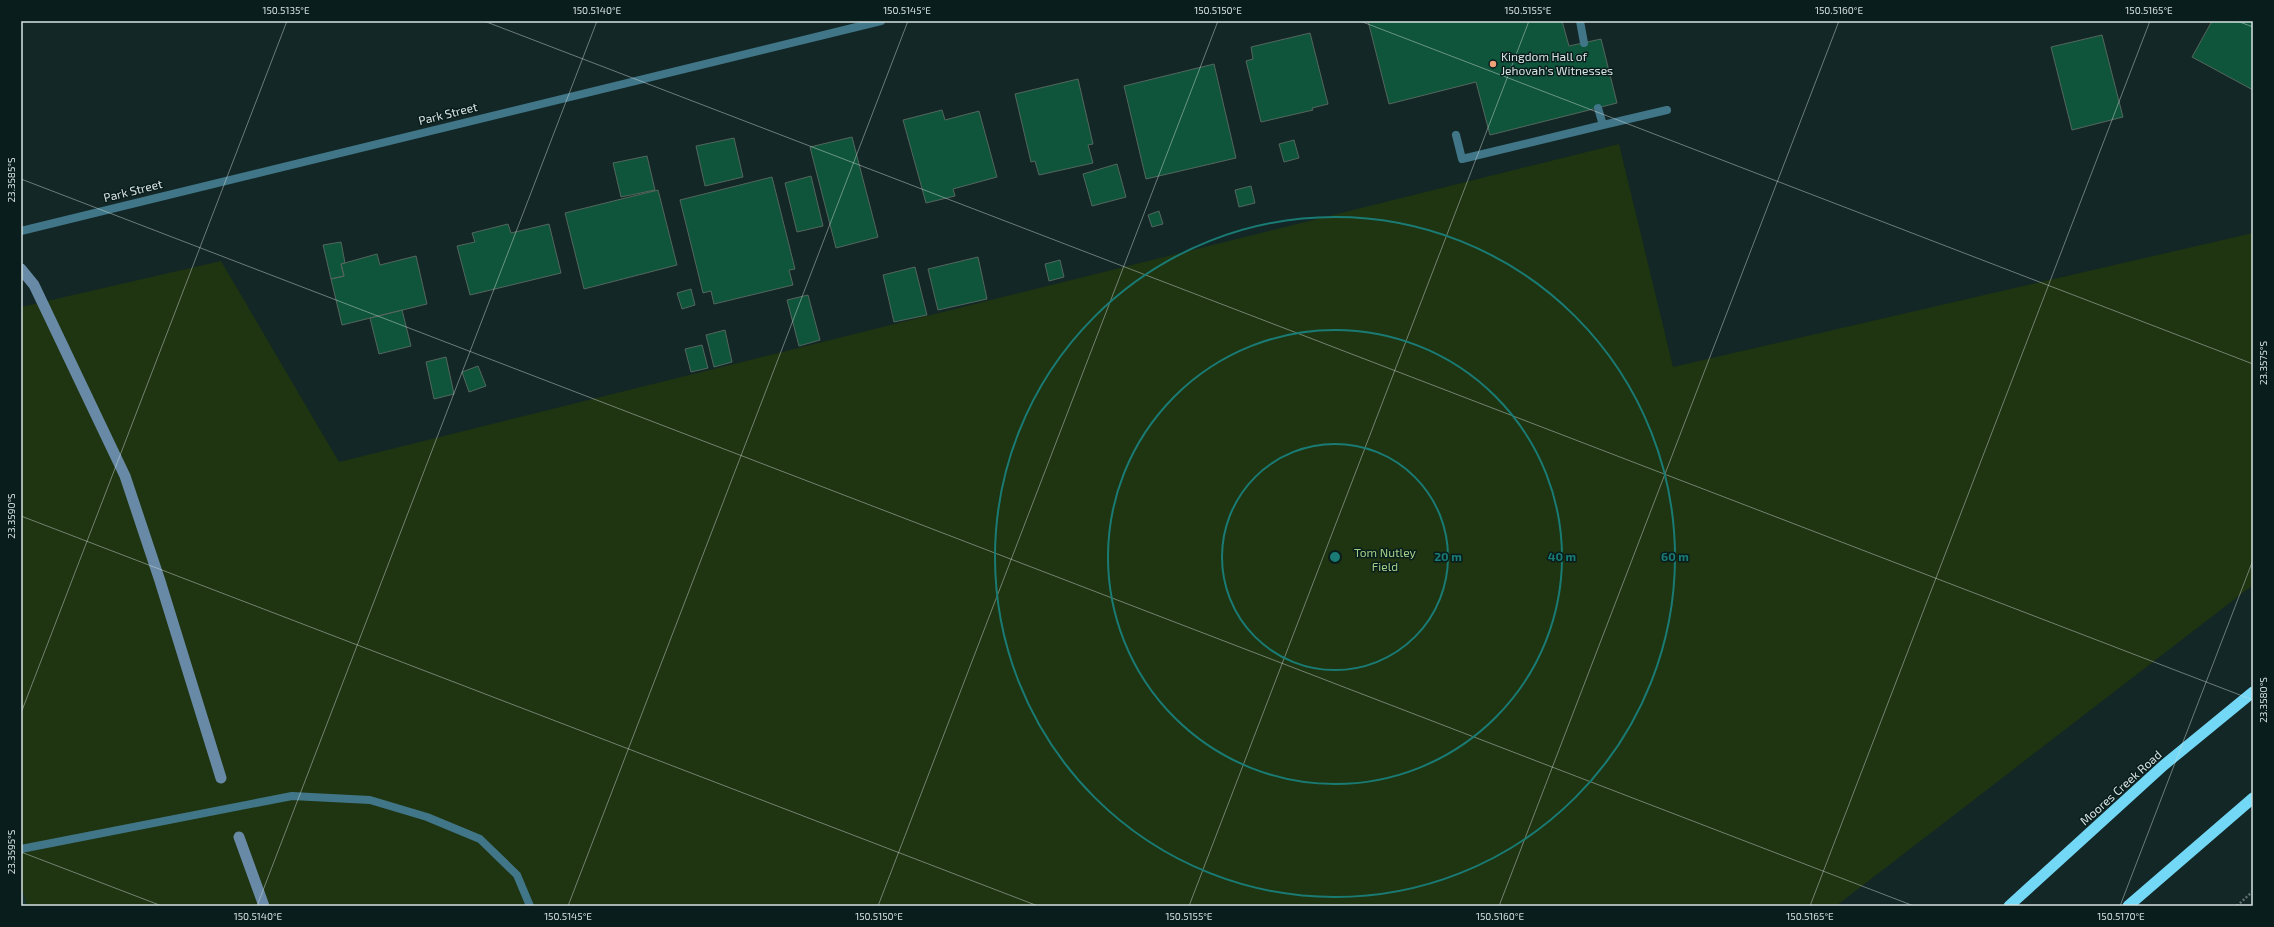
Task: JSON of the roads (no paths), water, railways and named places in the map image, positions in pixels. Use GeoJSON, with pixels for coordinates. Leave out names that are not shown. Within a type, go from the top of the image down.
{"type":"FeatureCollection","features":[{"type":"Feature","properties":{"kind":"highway","name":"Moores Creek Road"},"geometry":{"type":"LineString","coordinates":[[2009,906],[2164,765],[2253,692]]}},
{"type":"Feature","properties":{"kind":"highway"},"geometry":{"type":"LineString","coordinates":[[2128,906],[2253,798]]}},
{"type":"Feature","properties":{"kind":"street","name":"Park Street"},"geometry":{"type":"LineString","coordinates":[[21,231],[881,21]]}},
{"type":"Feature","properties":{"kind":"street"},"geometry":{"type":"LineString","coordinates":[[1580,21],[1584,43]]}},
{"type":"Feature","properties":{"kind":"street"},"geometry":{"type":"LineString","coordinates":[[1598,108],[1603,125]]}},
{"type":"Feature","properties":{"kind":"street"},"geometry":{"type":"LineString","coordinates":[[1456,135],[1462,159],[1667,110]]}},
{"type":"Feature","properties":{"kind":"street"},"geometry":{"type":"LineString","coordinates":[[21,849],[292,796],[370,800],[427,817],[480,839],[517,875],[530,906]]}},
{"type":"Feature","properties":{"kind":"waterway"},"geometry":{"type":"LineString","coordinates":[[21,269],[34,285],[125,476],[160,581],[221,778]]}},
{"type":"Feature","properties":{"kind":"waterway"},"geometry":{"type":"LineString","coordinates":[[239,837],[264,906]]}},
{"type":"Feature","properties":{"kind":"place","name":"Kingdom Hall of Jehovah's Witnesses"},"geometry":{"type":"Point","coordinates":[1493,64]}},
{"type":"Feature","properties":{"kind":"park label","name":"Tom Nutley Field"},"geometry":{"type":"Point","coordinates":[1385,560]}}]}
